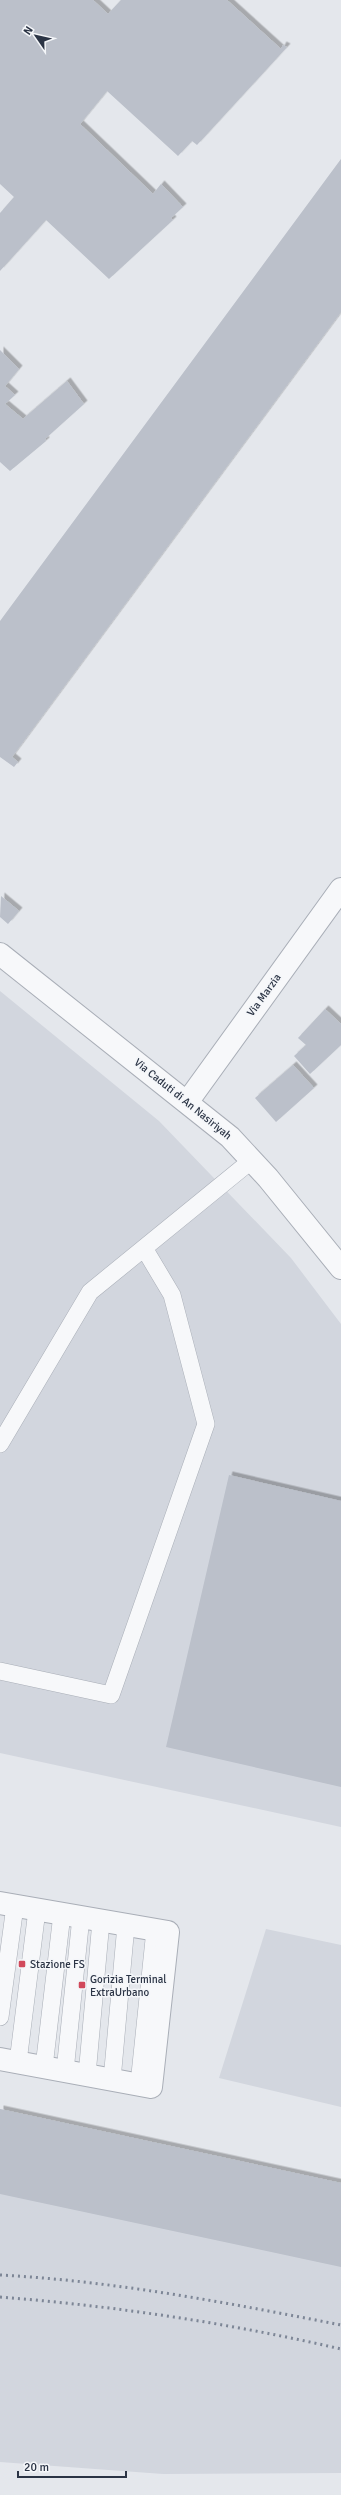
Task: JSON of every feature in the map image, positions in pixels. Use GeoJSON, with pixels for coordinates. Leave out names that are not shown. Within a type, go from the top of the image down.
{"type":"FeatureCollection","features":[{"type":"Feature","properties":{"kind":"street","name":"Via Marzia"},"geometry":{"type":"LineString","coordinates":[[188,1101],[341,889]]}},
{"type":"Feature","properties":{"kind":"street","name":"Via Caduti di An Nasiriyah"},"geometry":{"type":"LineString","coordinates":[[0,954],[188,1101],[230,1137],[252,1160],[341,1268]]}},
{"type":"Feature","properties":{"kind":"street"},"geometry":{"type":"LineString","coordinates":[[8,1905],[168,1932],[151,2087],[9,2060]]}},
{"type":"Feature","properties":{"kind":"lane"},"geometry":{"type":"LineString","coordinates":[[0,1444],[90,1292],[252,1160]]}},
{"type":"Feature","properties":{"kind":"lane"},"geometry":{"type":"LineString","coordinates":[[0,1671],[111,1695],[206,1424],[172,1295],[144,1248]]}},
{"type":"Feature","properties":{"kind":"lane"},"geometry":{"type":"LineString","coordinates":[[0,2017],[8,1905]]}},
{"type":"Feature","properties":{"kind":"lane"},"geometry":{"type":"LineString","coordinates":[[9,2060],[37,1910]]}},
{"type":"Feature","properties":{"kind":"lane"},"geometry":{"type":"LineString","coordinates":[[44,2067],[82,1917]]}},
{"type":"Feature","properties":{"kind":"lane"},"geometry":{"type":"LineString","coordinates":[[65,2070],[82,1917]]}},
{"type":"Feature","properties":{"kind":"lane"},"geometry":{"type":"LineString","coordinates":[[82,1917],[87,2075]]}},
{"type":"Feature","properties":{"kind":"lane"},"geometry":{"type":"LineString","coordinates":[[112,2080],[126,1925]]}},
{"type":"Feature","properties":{"kind":"shaded area"},"geometry":{"type":"Polygon","coordinates":[[[0,991],[159,1121],[291,1258],[341,1324],[341,1827],[0,1753],[0,991]]]}},
{"type":"Feature","properties":{"kind":"shaded area"},"geometry":{"type":"Polygon","coordinates":[[[266,1929],[341,1945],[341,2107],[219,2078],[266,1929]]]}},
{"type":"Feature","properties":{"kind":"shaded area"},"geometry":{"type":"Polygon","coordinates":[[[0,2109],[341,2183],[341,2473],[163,2474],[0,2462],[0,2109]]]}},
{"type":"Feature","properties":{"kind":"building"},"geometry":{"type":"Polygon","coordinates":[[[0,0],[93,0],[108,14],[121,0],[227,0],[281,49],[283,45],[287,47],[197,145],[192,141],[178,156],[107,91],[80,124],[153,194],[161,184],[183,207],[171,218],[173,220],[109,279],[46,220],[0,271],[0,213],[14,197],[0,184],[0,0]]]}},
{"type":"Feature","properties":{"kind":"building"},"geometry":{"type":"Polygon","coordinates":[[[341,159],[341,312],[12,757],[18,762],[14,767],[0,757],[0,621],[341,159]]]}},
{"type":"Feature","properties":{"kind":"building"},"geometry":{"type":"Polygon","coordinates":[[[0,350],[19,369],[5,386],[15,395],[5,404],[23,419],[67,381],[84,404],[45,439],[46,441],[10,471],[0,462],[0,350]]]}},
{"type":"Feature","properties":{"kind":"building"},"geometry":{"type":"Polygon","coordinates":[[[1,896],[19,911],[8,924],[0,917],[1,896]]]}},
{"type":"Feature","properties":{"kind":"building"},"geometry":{"type":"Polygon","coordinates":[[[325,1009],[341,1024],[341,1045],[310,1074],[294,1056],[306,1045],[298,1038],[325,1009]]]}},
{"type":"Feature","properties":{"kind":"building"},"geometry":{"type":"Polygon","coordinates":[[[293,1065],[314,1088],[276,1122],[255,1098],[293,1065]]]}},
{"type":"Feature","properties":{"kind":"building"},"geometry":{"type":"Polygon","coordinates":[[[229,1475],[341,1501],[341,1787],[166,1747],[229,1475]]]}},
{"type":"Feature","properties":{"kind":"building"},"geometry":{"type":"Polygon","coordinates":[[[0,2109],[341,2183],[341,2267],[0,2194],[0,2109]]]}},
{"type":"Feature","properties":{"kind":"railway"},"geometry":{"type":"LineString","coordinates":[[0,2275],[86,2282],[171,2294],[341,2325]]}},
{"type":"Feature","properties":{"kind":"railway"},"geometry":{"type":"LineString","coordinates":[[0,2297],[86,2305],[214,2323],[341,2349]]}},
{"type":"Feature","properties":{"kind":"place","name":"Stazione FS"},"geometry":{"type":"Point","coordinates":[22,1964]}},
{"type":"Feature","properties":{"kind":"place","name":"Gorizia Terminal ExtraUrbano"},"geometry":{"type":"Point","coordinates":[82,1985]}}]}
